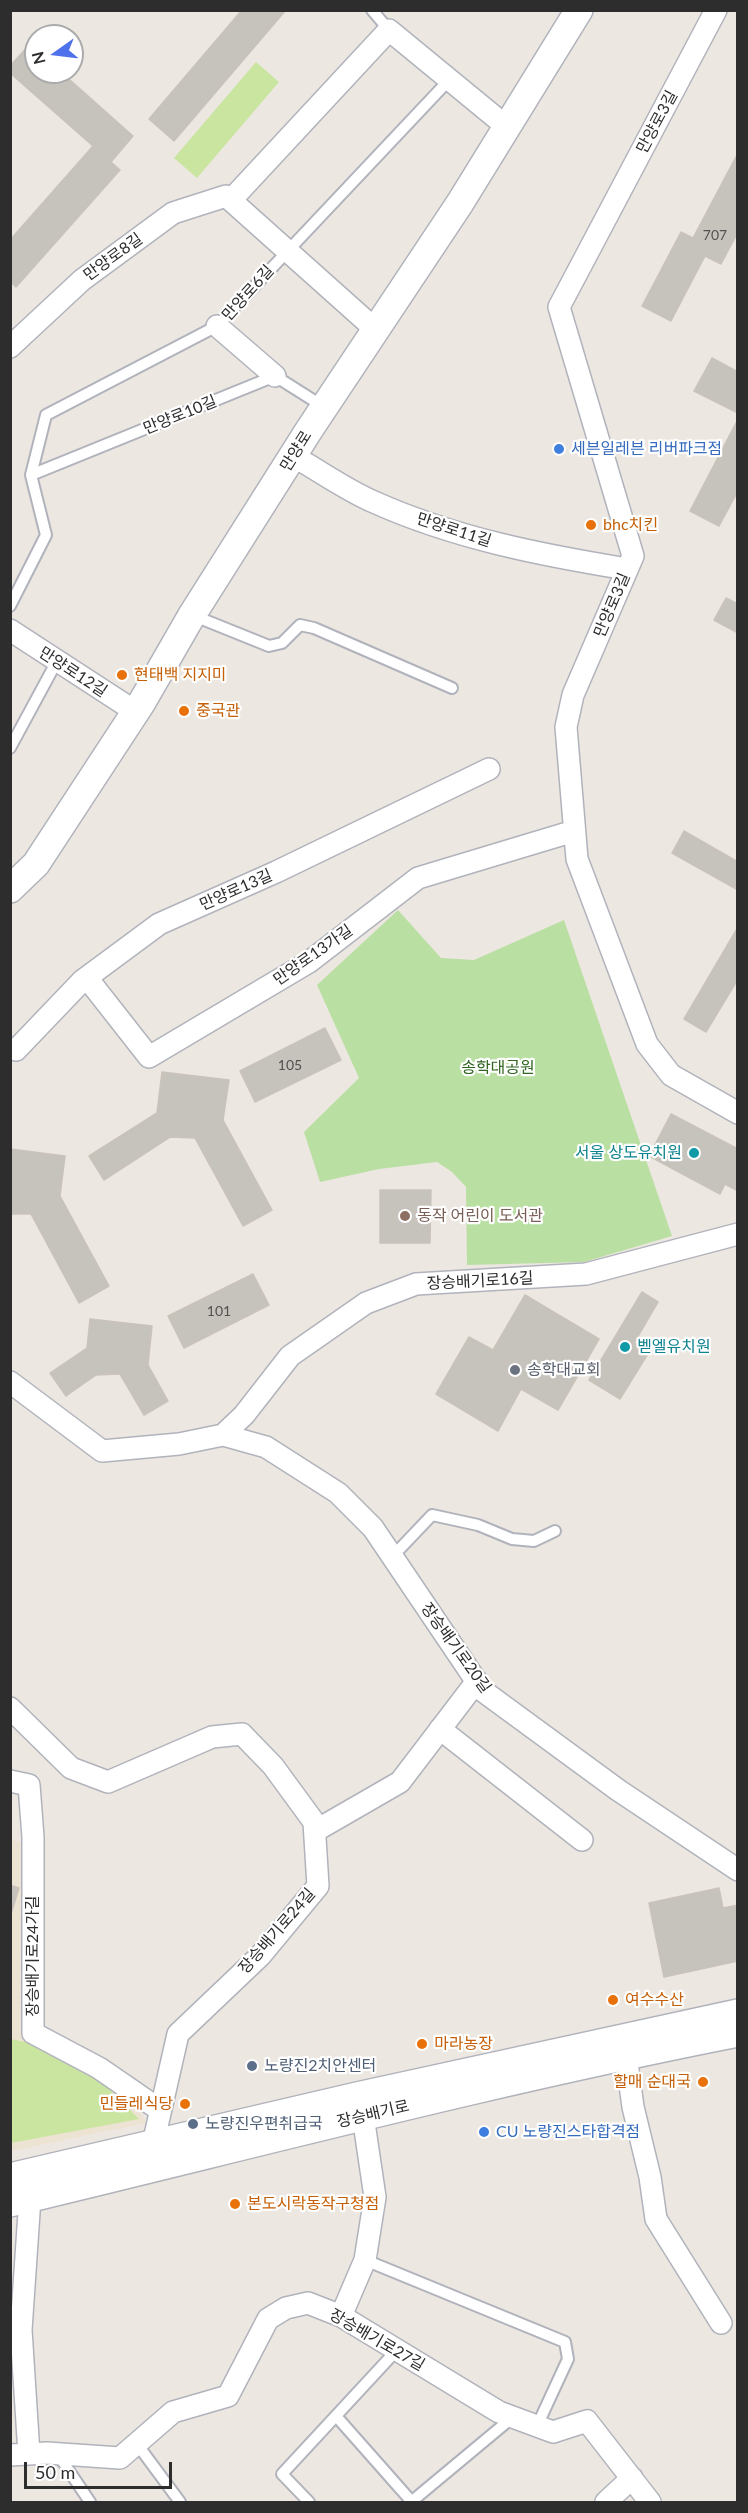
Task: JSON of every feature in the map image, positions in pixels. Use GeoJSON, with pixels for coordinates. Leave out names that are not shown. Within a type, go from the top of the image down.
{"type":"FeatureCollection","features":[{"type":"Feature","properties":{"kind":"street","name":"만양로"},"geometry":{"type":"LineString","coordinates":[[10,889],[36,864],[135,712],[192,615],[507,127],[579,10]]}},
{"type":"Feature","properties":{"kind":"street","name":"만양로3길"},"geometry":{"type":"LineString","coordinates":[[716,10],[559,307],[633,556],[573,695],[566,727],[577,859],[647,1044],[671,1075],[738,1113]]}},
{"type":"Feature","properties":{"kind":"street"},"geometry":{"type":"LineString","coordinates":[[376,330],[231,200],[389,30],[507,127]]}},
{"type":"Feature","properties":{"kind":"street","name":"만양로8길"},"geometry":{"type":"LineString","coordinates":[[10,347],[82,280],[173,213],[226,196],[231,200]]}},
{"type":"Feature","properties":{"kind":"street"},"geometry":{"type":"LineString","coordinates":[[218,326],[275,376]]}},
{"type":"Feature","properties":{"kind":"street","name":"만양로11길"},"geometry":{"type":"LineString","coordinates":[[293,456],[373,502],[482,541],[627,569]]}},
{"type":"Feature","properties":{"kind":"street","name":"만양로12길"},"geometry":{"type":"LineString","coordinates":[[10,630],[135,712]]}},
{"type":"Feature","properties":{"kind":"street","name":"만양로13길"},"geometry":{"type":"LineString","coordinates":[[10,1049],[16,1050],[87,978],[159,924],[276,872],[489,769]]}},
{"type":"Feature","properties":{"kind":"street","name":"만양로13가길"},"geometry":{"type":"LineString","coordinates":[[87,978],[149,1057],[309,962],[418,878],[574,831]]}},
{"type":"Feature","properties":{"kind":"street","name":"장승배기로16길"},"geometry":{"type":"LineString","coordinates":[[223,1435],[244,1415],[290,1356],[366,1303],[416,1284],[586,1274],[738,1234]]}},
{"type":"Feature","properties":{"kind":"street"},"geometry":{"type":"LineString","coordinates":[[10,1382],[102,1451],[179,1444],[223,1435]]}},
{"type":"Feature","properties":{"kind":"street","name":"장승배기로20길"},"geometry":{"type":"LineString","coordinates":[[223,1435],[266,1447],[338,1493],[373,1528],[483,1691],[618,1790],[738,1870]]}},
{"type":"Feature","properties":{"kind":"street"},"geometry":{"type":"LineString","coordinates":[[315,1831],[400,1782],[477,1681]]}},
{"type":"Feature","properties":{"kind":"street","name":"장승배기로24길"},"geometry":{"type":"LineString","coordinates":[[10,1708],[71,1768],[108,1782],[212,1737],[242,1734],[273,1766],[314,1822],[318,1886],[260,1956],[178,2034],[153,2144]]}},
{"type":"Feature","properties":{"kind":"street"},"geometry":{"type":"LineString","coordinates":[[440,1729],[582,1840]]}},
{"type":"Feature","properties":{"kind":"street","name":"장승배기로24가길"},"geometry":{"type":"LineString","coordinates":[[10,1781],[29,1785],[33,1837],[33,2033],[99,2068],[160,2110]]}},
{"type":"Feature","properties":{"kind":"street","name":"장승배기로"},"geometry":{"type":"LineString","coordinates":[[10,2177],[460,2073],[738,2013]]}},
{"type":"Feature","properties":{"kind":"street","name":"장승배기로"},"geometry":{"type":"LineString","coordinates":[[20,2200],[363,2116],[626,2055],[738,2033]]}},
{"type":"Feature","properties":{"kind":"street"},"geometry":{"type":"LineString","coordinates":[[626,2055],[633,2107],[650,2178],[656,2219],[721,2323]]}},
{"type":"Feature","properties":{"kind":"street"},"geometry":{"type":"LineString","coordinates":[[341,2316],[365,2260],[375,2197],[363,2116]]}},
{"type":"Feature","properties":{"kind":"street"},"geometry":{"type":"LineString","coordinates":[[20,2200],[20,2454]]}},
{"type":"Feature","properties":{"kind":"street","name":"장승배기로27길"},"geometry":{"type":"LineString","coordinates":[[20,2454],[57,2453],[120,2458],[173,2412],[228,2396],[268,2319],[286,2308],[308,2303],[341,2316],[499,2412],[553,2432],[587,2421],[650,2502]]}},
{"type":"Feature","properties":{"kind":"street"},"geometry":{"type":"LineString","coordinates":[[606,2502],[632,2478]]}},
{"type":"Feature","properties":{"kind":"lane"},"geometry":{"type":"LineString","coordinates":[[372,10],[389,30]]}},
{"type":"Feature","properties":{"kind":"lane","name":"만양로6길"},"geometry":{"type":"LineString","coordinates":[[10,606],[46,535],[31,475],[46,415],[218,326],[450,79]]}},
{"type":"Feature","properties":{"kind":"lane"},"geometry":{"type":"LineString","coordinates":[[275,376],[325,407]]}},
{"type":"Feature","properties":{"kind":"lane","name":"만양로10길"},"geometry":{"type":"LineString","coordinates":[[31,475],[275,376]]}},
{"type":"Feature","properties":{"kind":"lane"},"geometry":{"type":"LineString","coordinates":[[192,615],[269,646],[282,643],[300,626],[314,628],[452,688]]}},
{"type":"Feature","properties":{"kind":"lane"},"geometry":{"type":"LineString","coordinates":[[10,748],[57,662]]}},
{"type":"Feature","properties":{"kind":"lane"},"geometry":{"type":"LineString","coordinates":[[392,1557],[432,1515],[478,1525],[512,1539],[534,1541],[555,1532]]}},
{"type":"Feature","properties":{"kind":"lane"},"geometry":{"type":"LineString","coordinates":[[365,2260],[565,2342],[568,2359],[537,2426]]}},
{"type":"Feature","properties":{"kind":"lane"},"geometry":{"type":"LineString","coordinates":[[309,2502],[282,2474],[396,2351]]}},
{"type":"Feature","properties":{"kind":"lane"},"geometry":{"type":"LineString","coordinates":[[336,2416],[411,2502],[513,2417]]}},
{"type":"Feature","properties":{"kind":"lane"},"geometry":{"type":"LineString","coordinates":[[137,2444],[180,2502]]}},
{"type":"Feature","properties":{"kind":"lane"},"geometry":{"type":"LineString","coordinates":[[57,2453],[90,2502]]}},
{"type":"Feature","properties":{"kind":"shaded area"},"geometry":{"type":"Polygon","coordinates":[[[11,1840],[33,1845],[25,2039],[105,2081],[137,2107],[146,2123],[11,2151],[11,1840]]]}},
{"type":"Feature","properties":{"kind":"green space"},"geometry":{"type":"Polygon","coordinates":[[[256,62],[279,82],[197,178],[174,158],[256,62]]]}},
{"type":"Feature","properties":{"kind":"green space","name":"송학대공원"},"geometry":{"type":"Polygon","coordinates":[[[398,910],[441,958],[474,960],[564,920],[672,1236],[584,1262],[467,1265],[466,1187],[452,1172],[437,1162],[379,1169],[320,1182],[304,1132],[359,1078],[317,985],[398,910]]]}},
{"type":"Feature","properties":{"kind":"green space"},"geometry":{"type":"Polygon","coordinates":[[[11,2039],[25,2042],[103,2083],[139,2119],[11,2143],[11,2039]]]}},
{"type":"Feature","properties":{"kind":"building"},"geometry":{"type":"Polygon","coordinates":[[[242,10],[286,10],[174,141],[149,119],[242,10]]]}},
{"type":"Feature","properties":{"kind":"building"},"geometry":{"type":"Polygon","coordinates":[[[24,51],[24,84],[74,84],[133,136],[111,162],[120,170],[16,287],[10,281],[10,240],[93,146],[10,73],[10,66],[24,51]]]}},
{"type":"Feature","properties":{"kind":"building"},"geometry":{"type":"Polygon","coordinates":[[[738,153],[738,232],[721,264],[705,256],[671,321],[642,306],[681,232],[693,238],[738,153]]]}},
{"type":"Feature","properties":{"kind":"building"},"geometry":{"type":"Polygon","coordinates":[[[712,358],[738,372],[738,413],[694,391],[712,358]]]}},
{"type":"Feature","properties":{"kind":"building"},"geometry":{"type":"Polygon","coordinates":[[[738,419],[738,491],[719,526],[690,511],[738,419]]]}},
{"type":"Feature","properties":{"kind":"building"},"geometry":{"type":"Polygon","coordinates":[[[726,598],[738,604],[738,633],[714,620],[726,598]]]}},
{"type":"Feature","properties":{"kind":"building"},"geometry":{"type":"Polygon","coordinates":[[[684,831],[738,862],[738,890],[672,853],[684,831]]]}},
{"type":"Feature","properties":{"kind":"building"},"geometry":{"type":"Polygon","coordinates":[[[738,927],[738,979],[706,1032],[684,1019],[738,927]]]}},
{"type":"Feature","properties":{"kind":"building"},"geometry":{"type":"Polygon","coordinates":[[[325,1028],[341,1060],[255,1102],[240,1071],[325,1028]]]}},
{"type":"Feature","properties":{"kind":"building"},"geometry":{"type":"Polygon","coordinates":[[[162,1072],[229,1080],[223,1120],[272,1210],[243,1226],[195,1138],[170,1137],[104,1180],[89,1156],[157,1113],[162,1072]]]}},
{"type":"Feature","properties":{"kind":"building","name":"서울 상도유치원"},"geometry":{"type":"Polygon","coordinates":[[[671,1114],[738,1149],[738,1191],[725,1184],[720,1194],[649,1156],[671,1114]]]}},
{"type":"Feature","properties":{"kind":"building"},"geometry":{"type":"Polygon","coordinates":[[[10,1149],[65,1156],[60,1196],[109,1286],[79,1303],[31,1214],[10,1214],[10,1149]]]}},
{"type":"Feature","properties":{"kind":"building","name":"동작 어린이 도서관"},"geometry":{"type":"Polygon","coordinates":[[[380,1190],[431,1190],[430,1243],[380,1243],[380,1190]]]}},
{"type":"Feature","properties":{"kind":"building"},"geometry":{"type":"Polygon","coordinates":[[[253,1274],[269,1305],[184,1348],[168,1316],[253,1274]]]}},
{"type":"Feature","properties":{"kind":"building","name":"벧엘유치원"},"geometry":{"type":"Polygon","coordinates":[[[642,1292],[658,1302],[634,1343],[649,1352],[620,1399],[589,1380],[642,1292]]]}},
{"type":"Feature","properties":{"kind":"building","name":"송학대교회"},"geometry":{"type":"Polygon","coordinates":[[[525,1295],[599,1339],[558,1410],[521,1389],[498,1431],[436,1394],[469,1337],[493,1350],[525,1295]]]}},
{"type":"Feature","properties":{"kind":"building"},"geometry":{"type":"Polygon","coordinates":[[[90,1319],[152,1326],[148,1365],[168,1401],[144,1415],[120,1374],[96,1375],[66,1396],[50,1373],[87,1348],[90,1319]]]}},
{"type":"Feature","properties":{"kind":"building"},"geometry":{"type":"Polygon","coordinates":[[[10,1885],[19,1888],[10,1917],[10,1885]]]}},
{"type":"Feature","properties":{"kind":"building"},"geometry":{"type":"Polygon","coordinates":[[[719,1888],[723,1908],[738,1905],[738,1961],[664,1977],[649,1903],[719,1888]]]}},
{"type":"Feature","properties":{"kind":"place","name":"세븐일레븐 리버파크점"},"geometry":{"type":"Point","coordinates":[559,449]}},
{"type":"Feature","properties":{"kind":"place","name":"bhc치킨"},"geometry":{"type":"Point","coordinates":[591,525]}},
{"type":"Feature","properties":{"kind":"place","name":"현태백 지지미"},"geometry":{"type":"Point","coordinates":[122,675]}},
{"type":"Feature","properties":{"kind":"place","name":"중국관"},"geometry":{"type":"Point","coordinates":[184,711]}},
{"type":"Feature","properties":{"kind":"place","name":"서울 상도유치원"},"geometry":{"type":"Point","coordinates":[694,1153]}},
{"type":"Feature","properties":{"kind":"place","name":"동작 어린이 도서관"},"geometry":{"type":"Point","coordinates":[405,1216]}},
{"type":"Feature","properties":{"kind":"place","name":"벧엘유치원"},"geometry":{"type":"Point","coordinates":[625,1347]}},
{"type":"Feature","properties":{"kind":"place","name":"송학대교회"},"geometry":{"type":"Point","coordinates":[515,1370]}},
{"type":"Feature","properties":{"kind":"place","name":"여수수산"},"geometry":{"type":"Point","coordinates":[613,2000]}},
{"type":"Feature","properties":{"kind":"place","name":"마라농장"},"geometry":{"type":"Point","coordinates":[422,2044]}},
{"type":"Feature","properties":{"kind":"place","name":"노량진2치안센터"},"geometry":{"type":"Point","coordinates":[252,2066]}},
{"type":"Feature","properties":{"kind":"place","name":"할매 순대국"},"geometry":{"type":"Point","coordinates":[703,2082]}},
{"type":"Feature","properties":{"kind":"place","name":"민들레식당"},"geometry":{"type":"Point","coordinates":[185,2104]}},
{"type":"Feature","properties":{"kind":"place","name":"노량진우편취급국"},"geometry":{"type":"Point","coordinates":[193,2124]}},
{"type":"Feature","properties":{"kind":"place","name":"CU 노량진스타합격점"},"geometry":{"type":"Point","coordinates":[484,2132]}},
{"type":"Feature","properties":{"kind":"place","name":"본도시락동작구청점"},"geometry":{"type":"Point","coordinates":[235,2204]}}]}
